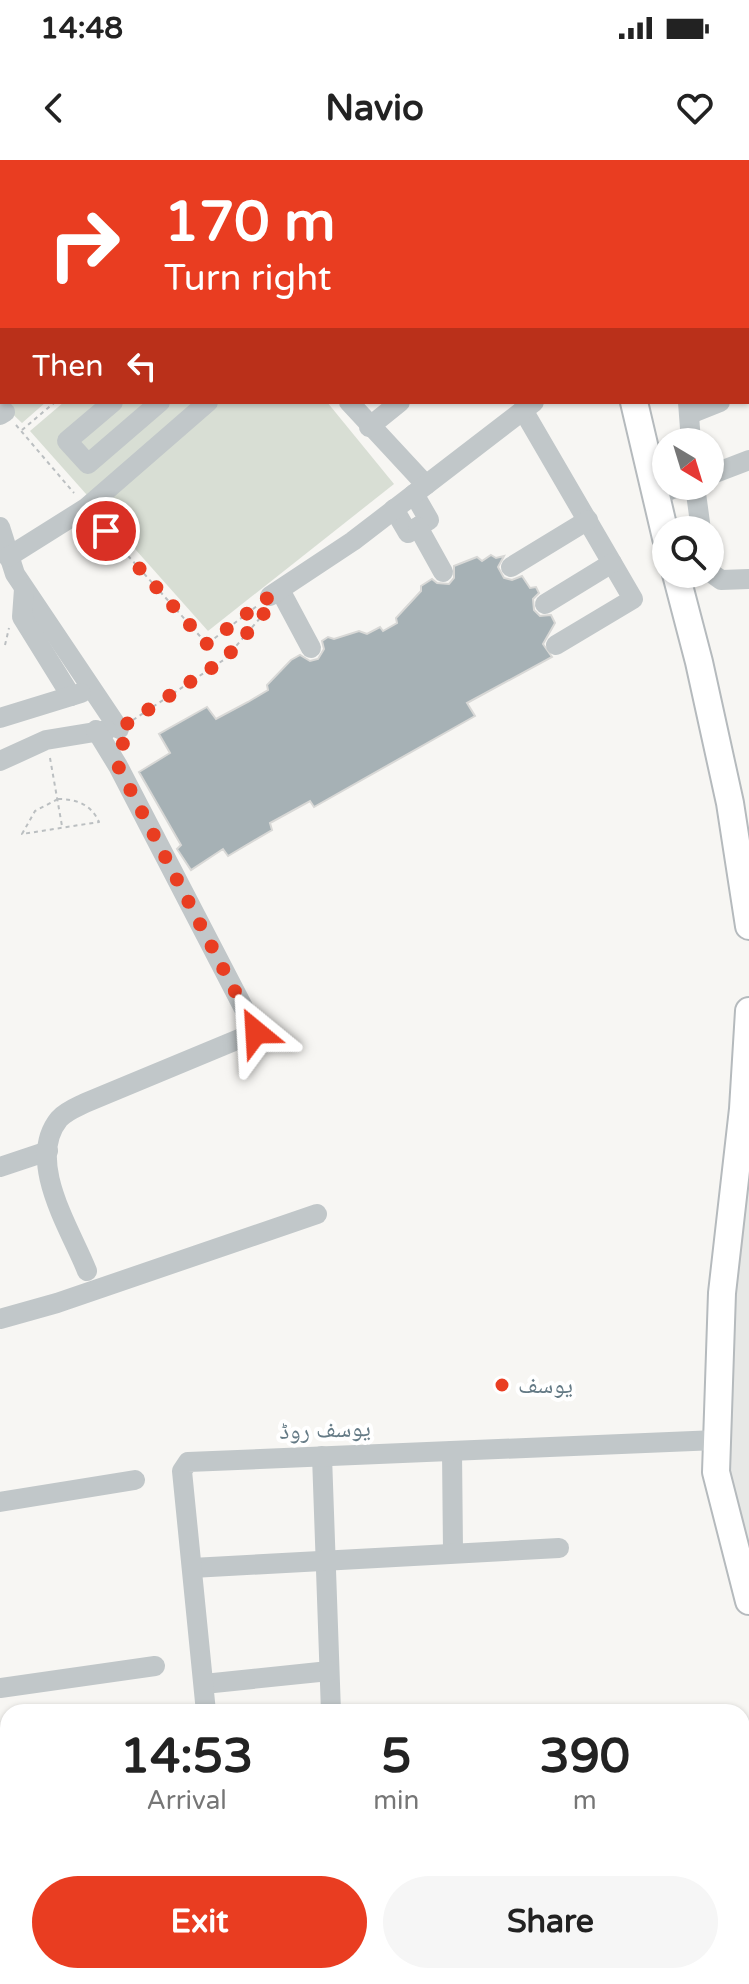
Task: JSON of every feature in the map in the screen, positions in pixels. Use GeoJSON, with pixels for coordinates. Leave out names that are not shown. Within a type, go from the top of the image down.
{"type":"FeatureCollection","features":[{"type":"Feature","properties":{"kind":"main road"},"geometry":{"type":"LineString","coordinates":[[634,404],[652,483]]}},
{"type":"Feature","properties":{"kind":"main road"},"geometry":{"type":"LineString","coordinates":[[680,588],[730,803],[749,926]]}},
{"type":"Feature","properties":{"kind":"main road"},"geometry":{"type":"LineString","coordinates":[[749,1011],[746,1107],[722,1293],[716,1472],[749,1601]]}},
{"type":"Feature","properties":{"kind":"street"},"geometry":{"type":"LineString","coordinates":[[110,488],[67,441],[111,404]]}},
{"type":"Feature","properties":{"kind":"street"},"geometry":{"type":"LineString","coordinates":[[88,464],[158,404]]}},
{"type":"Feature","properties":{"kind":"street"},"geometry":{"type":"LineString","coordinates":[[8,557],[86,508],[206,404]]}},
{"type":"Feature","properties":{"kind":"street"},"geometry":{"type":"LineString","coordinates":[[351,404],[420,489],[429,520],[408,533],[394,509]]}},
{"type":"Feature","properties":{"kind":"street"},"geometry":{"type":"LineString","coordinates":[[369,427],[398,404]]}},
{"type":"Feature","properties":{"kind":"street"},"geometry":{"type":"LineString","coordinates":[[690,428],[689,408],[710,404]]}},
{"type":"Feature","properties":{"kind":"street"},"geometry":{"type":"LineString","coordinates":[[311,648],[275,593],[394,509],[529,406],[633,599],[556,645]]}},
{"type":"Feature","properties":{"kind":"street"},"geometry":{"type":"LineString","coordinates":[[724,470],[749,460]]}},
{"type":"Feature","properties":{"kind":"street"},"geometry":{"type":"LineString","coordinates":[[511,567],[588,520]]}},
{"type":"Feature","properties":{"kind":"street"},"geometry":{"type":"LineString","coordinates":[[0,527],[8,557],[24,589],[119,729]]}},
{"type":"Feature","properties":{"kind":"street"},"geometry":{"type":"LineString","coordinates":[[418,527],[443,572]]}},
{"type":"Feature","properties":{"kind":"street"},"geometry":{"type":"LineString","coordinates":[[545,604],[612,563]]}},
{"type":"Feature","properties":{"kind":"street"},"geometry":{"type":"LineString","coordinates":[[724,580],[749,579]]}},
{"type":"Feature","properties":{"kind":"street"},"geometry":{"type":"LineString","coordinates":[[24,589],[22,617],[71,696]]}},
{"type":"Feature","properties":{"kind":"street"},"geometry":{"type":"LineString","coordinates":[[0,718],[92,690]]}},
{"type":"Feature","properties":{"kind":"street"},"geometry":{"type":"LineString","coordinates":[[0,761],[46,740],[96,730],[119,729]]}},
{"type":"Feature","properties":{"kind":"street"},"geometry":{"type":"LineString","coordinates":[[87,1271],[46,1170],[52,1132],[68,1112],[256,1032],[118,766],[96,730]]}},
{"type":"Feature","properties":{"kind":"street"},"geometry":{"type":"LineString","coordinates":[[0,1167],[48,1151]]}},
{"type":"Feature","properties":{"kind":"street"},"geometry":{"type":"LineString","coordinates":[[0,1319],[57,1303],[317,1214]]}},
{"type":"Feature","properties":{"kind":"street","name":"یوسف روڈ"},"geometry":{"type":"LineString","coordinates":[[205,1704],[182,1471],[188,1462],[717,1440]]}},
{"type":"Feature","properties":{"kind":"street"},"geometry":{"type":"LineString","coordinates":[[452,1451],[453,1551]]}},
{"type":"Feature","properties":{"kind":"street"},"geometry":{"type":"LineString","coordinates":[[322,1456],[331,1704]]}},
{"type":"Feature","properties":{"kind":"street"},"geometry":{"type":"LineString","coordinates":[[0,1502],[135,1480]]}},
{"type":"Feature","properties":{"kind":"street"},"geometry":{"type":"LineString","coordinates":[[192,1568],[453,1551],[559,1548]]}},
{"type":"Feature","properties":{"kind":"street"},"geometry":{"type":"LineString","coordinates":[[0,1688],[155,1666]]}},
{"type":"Feature","properties":{"kind":"street"},"geometry":{"type":"LineString","coordinates":[[204,1684],[329,1671]]}},
{"type":"Feature","properties":{"kind":"path"},"geometry":{"type":"LineString","coordinates":[[21,431],[53,404]]}},
{"type":"Feature","properties":{"kind":"path"},"geometry":{"type":"LineString","coordinates":[[2,414],[21,431],[207,644],[275,593]]}},
{"type":"Feature","properties":{"kind":"path"},"geometry":{"type":"LineString","coordinates":[[119,729],[225,659],[272,604],[275,593]]}},
{"type":"Feature","properties":{"kind":"path"},"geometry":{"type":"LineString","coordinates":[[46,740],[62,828]]}},
{"type":"Feature","properties":{"kind":"path"},"geometry":{"type":"LineString","coordinates":[[58,799],[73,799],[95,813],[99,822],[62,828],[22,834],[35,811],[58,799]]}},
{"type":"Feature","properties":{"kind":"shaded area"},"geometry":{"type":"Polygon","coordinates":[[[2,404],[44,404],[22,423],[2,404]]]}},
{"type":"Feature","properties":{"kind":"shaded area"},"geometry":{"type":"Polygon","coordinates":[[[62,404],[329,404],[394,484],[208,631],[30,431],[62,404]]]}},
{"type":"Feature","properties":{"kind":"shaded area"},"geometry":{"type":"Polygon","coordinates":[[[749,1042],[749,1576],[716,1472],[749,1042]]]}},
{"type":"Feature","properties":{"kind":"building"},"geometry":{"type":"Polygon","coordinates":[[[491,555],[496,558],[504,556],[498,567],[504,578],[512,580],[522,576],[530,588],[536,587],[539,593],[533,599],[534,610],[540,616],[551,615],[555,623],[543,644],[552,657],[467,703],[475,716],[314,807],[310,801],[270,823],[272,830],[228,856],[223,849],[191,870],[177,849],[181,845],[139,772],[170,753],[159,734],[207,707],[216,719],[248,702],[268,690],[267,685],[291,660],[300,655],[310,661],[318,659],[324,649],[322,641],[328,637],[334,639],[359,631],[367,634],[380,627],[383,631],[397,623],[396,618],[421,591],[421,586],[432,579],[437,583],[449,584],[454,578],[454,566],[477,557],[482,561],[491,555]]]}},
{"type":"Feature","properties":{"kind":"place","name":"یوسف"},"geometry":{"type":"Point","coordinates":[502,1385]}},
{"type":"Feature","properties":{"kind":"route"},"geometry":{"type":"LineString","coordinates":[[106,531],[207,644],[270,596],[272,604],[225,659],[119,729],[124,748],[118,766],[256,1032]]}}]}
